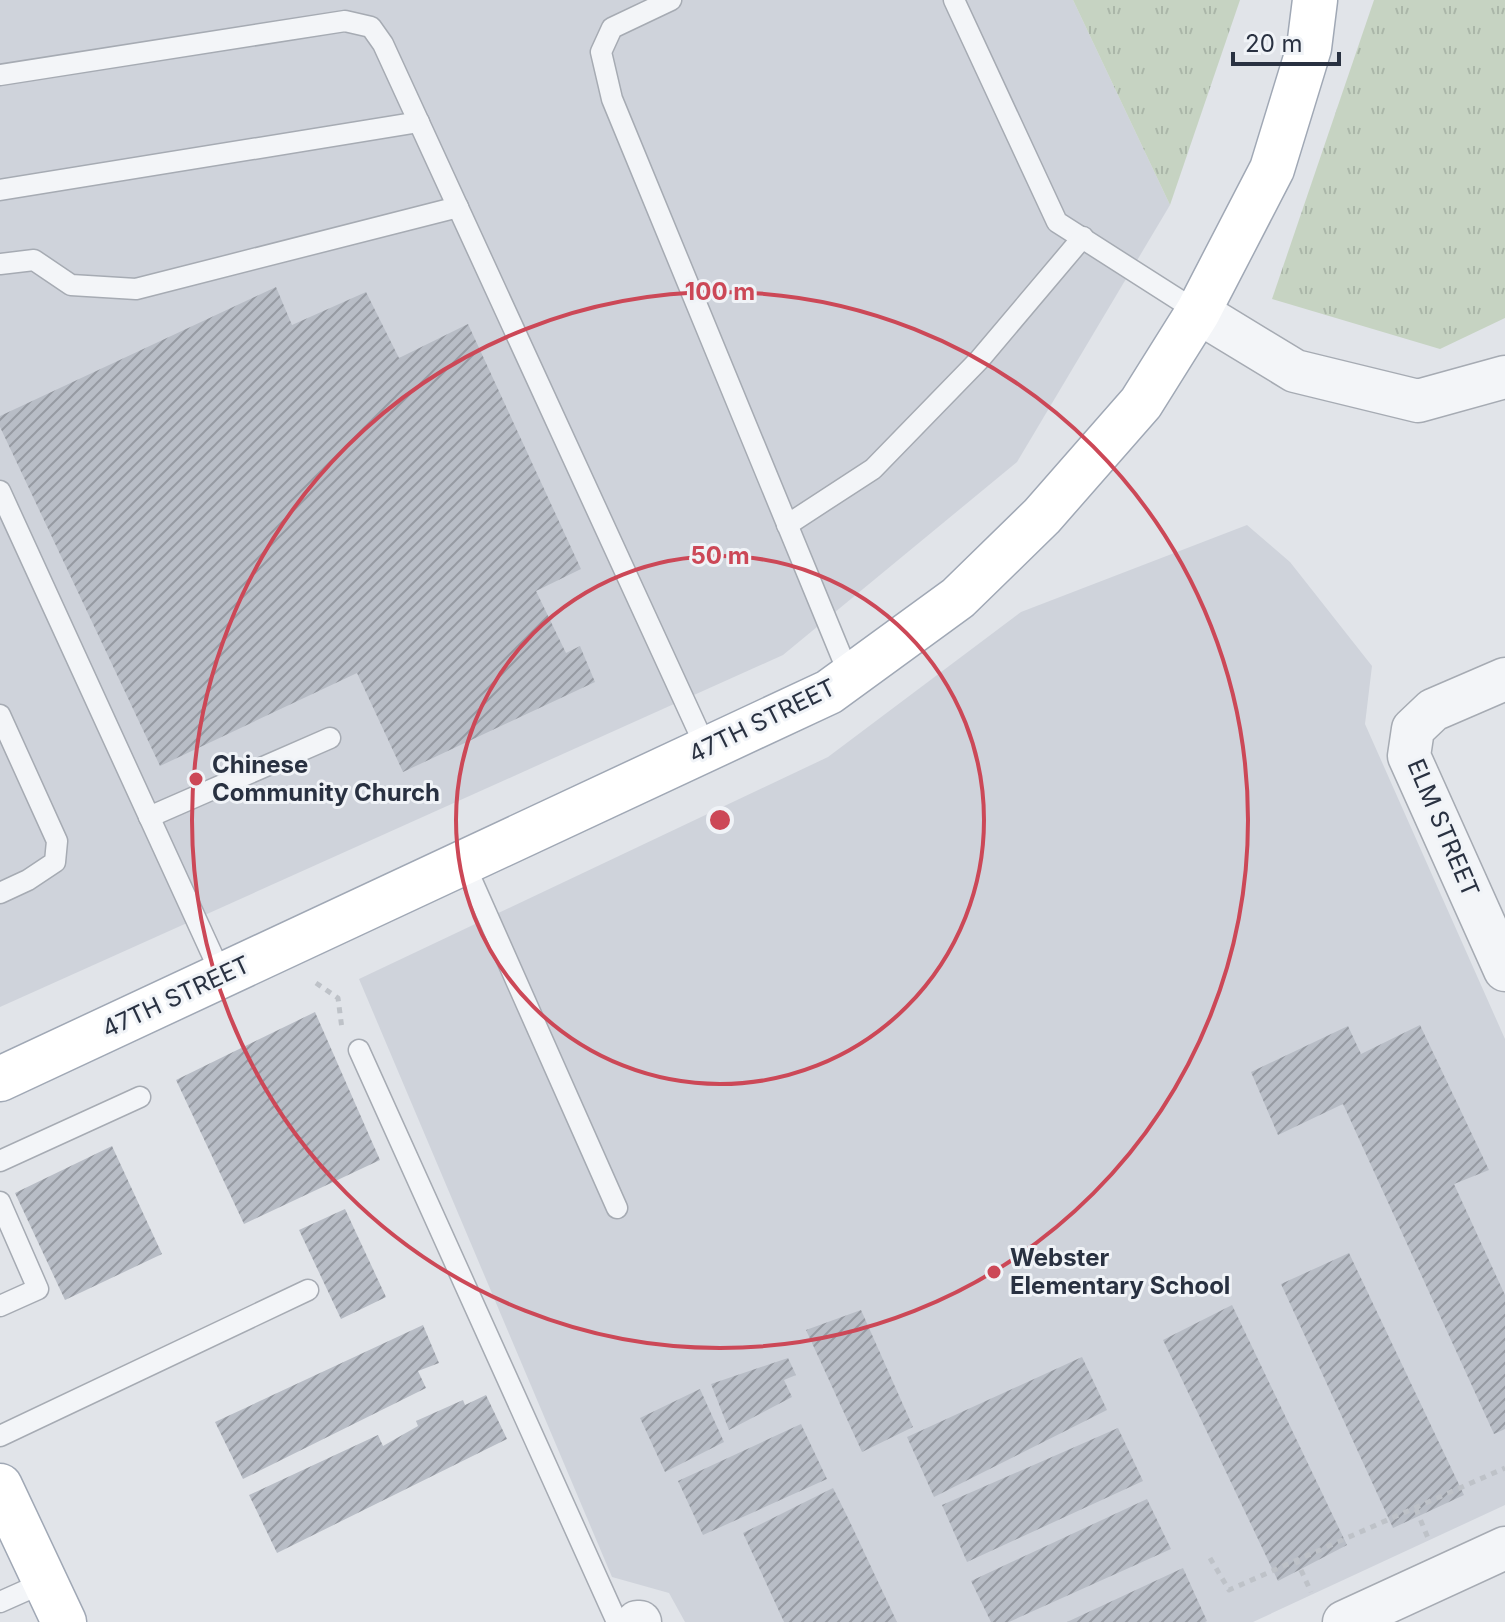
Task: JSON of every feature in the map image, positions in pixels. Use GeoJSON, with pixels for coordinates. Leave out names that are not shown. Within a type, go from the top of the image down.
{"type":"FeatureCollection","features":[{"type":"Feature","properties":{"kind":"main road","name":"47TH STREET"},"geometry":{"type":"LineString","coordinates":[[0,1079],[829,692],[958,598],[1042,516],[1141,403],[1198,312],[1272,169],[1309,48],[1315,0]]}},
{"type":"Feature","properties":{"kind":"main road"},"geometry":{"type":"LineString","coordinates":[[0,1486],[64,1622]]}},
{"type":"Feature","properties":{"kind":"street"},"geometry":{"type":"LineString","coordinates":[[1198,312],[1295,371],[1418,401],[1505,377]]}},
{"type":"Feature","properties":{"kind":"street","name":"ELM STREET"},"geometry":{"type":"LineString","coordinates":[[1505,679],[1433,710],[1413,729],[1409,756],[1505,970]]}},
{"type":"Feature","properties":{"kind":"street"},"geometry":{"type":"LineString","coordinates":[[1344,1622],[1505,1548]]}},
{"type":"Feature","properties":{"kind":"lane"},"geometry":{"type":"LineString","coordinates":[[671,0],[612,28],[601,52],[612,99],[850,677]]}},
{"type":"Feature","properties":{"kind":"lane"},"geometry":{"type":"LineString","coordinates":[[954,0],[1057,222],[1198,312]]}},
{"type":"Feature","properties":{"kind":"lane"},"geometry":{"type":"LineString","coordinates":[[0,75],[345,21],[371,27],[383,44],[707,750]]}},
{"type":"Feature","properties":{"kind":"lane"},"geometry":{"type":"LineString","coordinates":[[0,190],[419,122]]}},
{"type":"Feature","properties":{"kind":"lane"},"geometry":{"type":"LineString","coordinates":[[0,264],[34,260],[71,285],[136,289],[458,207]]}},
{"type":"Feature","properties":{"kind":"lane"},"geometry":{"type":"LineString","coordinates":[[787,525],[873,469],[980,359],[1083,237]]}},
{"type":"Feature","properties":{"kind":"lane"},"geometry":{"type":"LineString","coordinates":[[0,491],[222,976]]}},
{"type":"Feature","properties":{"kind":"lane"},"geometry":{"type":"LineString","coordinates":[[0,715],[57,841],[55,862],[28,880],[0,893]]}},
{"type":"Feature","properties":{"kind":"lane"},"geometry":{"type":"LineString","coordinates":[[149,817],[330,738]]}},
{"type":"Feature","properties":{"kind":"lane"},"geometry":{"type":"LineString","coordinates":[[464,863],[617,1208]]}},
{"type":"Feature","properties":{"kind":"lane"},"geometry":{"type":"LineString","coordinates":[[359,1050],[617,1622]]}},
{"type":"Feature","properties":{"kind":"lane"},"geometry":{"type":"LineString","coordinates":[[0,1161],[140,1097]]}},
{"type":"Feature","properties":{"kind":"lane"},"geometry":{"type":"LineString","coordinates":[[0,1202],[38,1289],[0,1306]]}},
{"type":"Feature","properties":{"kind":"lane"},"geometry":{"type":"LineString","coordinates":[[0,1436],[308,1290]]}},
{"type":"Feature","properties":{"kind":"lane"},"geometry":{"type":"LineString","coordinates":[[0,1602],[45,1582]]}},
{"type":"Feature","properties":{"kind":"path"},"geometry":{"type":"LineString","coordinates":[[316,983],[338,998],[342,1038],[359,1050]]}},
{"type":"Feature","properties":{"kind":"path"},"geometry":{"type":"LineString","coordinates":[[1210,1558],[1229,1590],[1505,1468]]}},
{"type":"Feature","properties":{"kind":"path"},"geometry":{"type":"LineString","coordinates":[[1416,1509],[1428,1538]]}},
{"type":"Feature","properties":{"kind":"path"},"geometry":{"type":"LineString","coordinates":[[1296,1559],[1311,1592]]}},
{"type":"Feature","properties":{"kind":"shaded area"},"geometry":{"type":"Polygon","coordinates":[[[0,0],[1073,0],[1170,205],[1017,462],[783,655],[0,1007],[0,0]]]}},
{"type":"Feature","properties":{"kind":"shaded area","name":"Webster Elementary School"},"geometry":{"type":"Polygon","coordinates":[[[1247,525],[1290,562],[1372,666],[1365,724],[1505,1039],[1505,1505],[1253,1622],[685,1622],[669,1593],[612,1577],[359,979],[828,757],[1021,612],[1247,525]]]}},
{"type":"Feature","properties":{"kind":"green space"},"geometry":{"type":"Polygon","coordinates":[[[1073,0],[1240,0],[1170,205],[1073,0]]]}},
{"type":"Feature","properties":{"kind":"green space"},"geometry":{"type":"Polygon","coordinates":[[[1374,0],[1505,0],[1505,318],[1440,349],[1272,299],[1374,0]]]}},
{"type":"Feature","properties":{"kind":"building"},"geometry":{"type":"Polygon","coordinates":[[[276,287],[292,325],[366,292],[399,358],[468,324],[581,569],[536,591],[566,653],[580,646],[595,682],[403,772],[357,673],[160,766],[0,427],[0,416],[276,287]]]}},
{"type":"Feature","properties":{"kind":"building"},"geometry":{"type":"Polygon","coordinates":[[[315,1012],[380,1160],[244,1224],[176,1080],[315,1012]]]}},
{"type":"Feature","properties":{"kind":"building"},"geometry":{"type":"Polygon","coordinates":[[[1420,1025],[1489,1170],[1454,1184],[1505,1295],[1505,1429],[1494,1434],[1343,1104],[1278,1135],[1251,1072],[1348,1026],[1361,1054],[1420,1025]]]}},
{"type":"Feature","properties":{"kind":"building"},"geometry":{"type":"Polygon","coordinates":[[[112,1146],[162,1254],[65,1300],[15,1193],[112,1146]]]}},
{"type":"Feature","properties":{"kind":"building"},"geometry":{"type":"Polygon","coordinates":[[[345,1209],[386,1297],[341,1319],[299,1230],[345,1209]]]}},
{"type":"Feature","properties":{"kind":"building"},"geometry":{"type":"Polygon","coordinates":[[[1349,1253],[1464,1495],[1393,1528],[1281,1284],[1349,1253]]]}},
{"type":"Feature","properties":{"kind":"building"},"geometry":{"type":"Polygon","coordinates":[[[1232,1305],[1347,1545],[1278,1581],[1163,1340],[1232,1305]]]}},
{"type":"Feature","properties":{"kind":"building"},"geometry":{"type":"Polygon","coordinates":[[[861,1310],[913,1427],[862,1452],[806,1330],[861,1310]]]}},
{"type":"Feature","properties":{"kind":"building"},"geometry":{"type":"Polygon","coordinates":[[[423,1325],[439,1363],[418,1371],[426,1388],[243,1479],[215,1422],[423,1325]]]}},
{"type":"Feature","properties":{"kind":"building"},"geometry":{"type":"Polygon","coordinates":[[[1082,1357],[1107,1410],[934,1497],[907,1437],[1082,1357]]]}},
{"type":"Feature","properties":{"kind":"building"},"geometry":{"type":"Polygon","coordinates":[[[788,1358],[796,1375],[784,1380],[792,1397],[729,1430],[711,1384],[788,1358]]]}},
{"type":"Feature","properties":{"kind":"building"},"geometry":{"type":"Polygon","coordinates":[[[700,1389],[724,1442],[665,1472],[640,1418],[700,1389]]]}},
{"type":"Feature","properties":{"kind":"building"},"geometry":{"type":"Polygon","coordinates":[[[486,1395],[507,1439],[277,1553],[249,1495],[378,1435],[383,1446],[418,1426],[416,1421],[463,1400],[465,1405],[486,1395]]]}},
{"type":"Feature","properties":{"kind":"building"},"geometry":{"type":"Polygon","coordinates":[[[801,1424],[827,1479],[703,1535],[678,1481],[801,1424]]]}},
{"type":"Feature","properties":{"kind":"building"},"geometry":{"type":"Polygon","coordinates":[[[1118,1428],[1143,1481],[967,1562],[942,1505],[1118,1428]]]}},
{"type":"Feature","properties":{"kind":"building"},"geometry":{"type":"Polygon","coordinates":[[[833,1488],[897,1622],[784,1622],[743,1533],[833,1488]]]}},
{"type":"Feature","properties":{"kind":"building"},"geometry":{"type":"Polygon","coordinates":[[[1147,1499],[1171,1549],[1009,1622],[991,1622],[971,1581],[1147,1499]]]}},
{"type":"Feature","properties":{"kind":"building"},"geometry":{"type":"Polygon","coordinates":[[[1183,1568],[1205,1622],[1067,1622],[1183,1568]]]}},
{"type":"Feature","properties":{"kind":"place","name":"Chinese Community Church"},"geometry":{"type":"Point","coordinates":[196,779]}},
{"type":"Feature","properties":{"kind":"place","name":"Webster Elementary School"},"geometry":{"type":"Point","coordinates":[994,1272]}}]}
